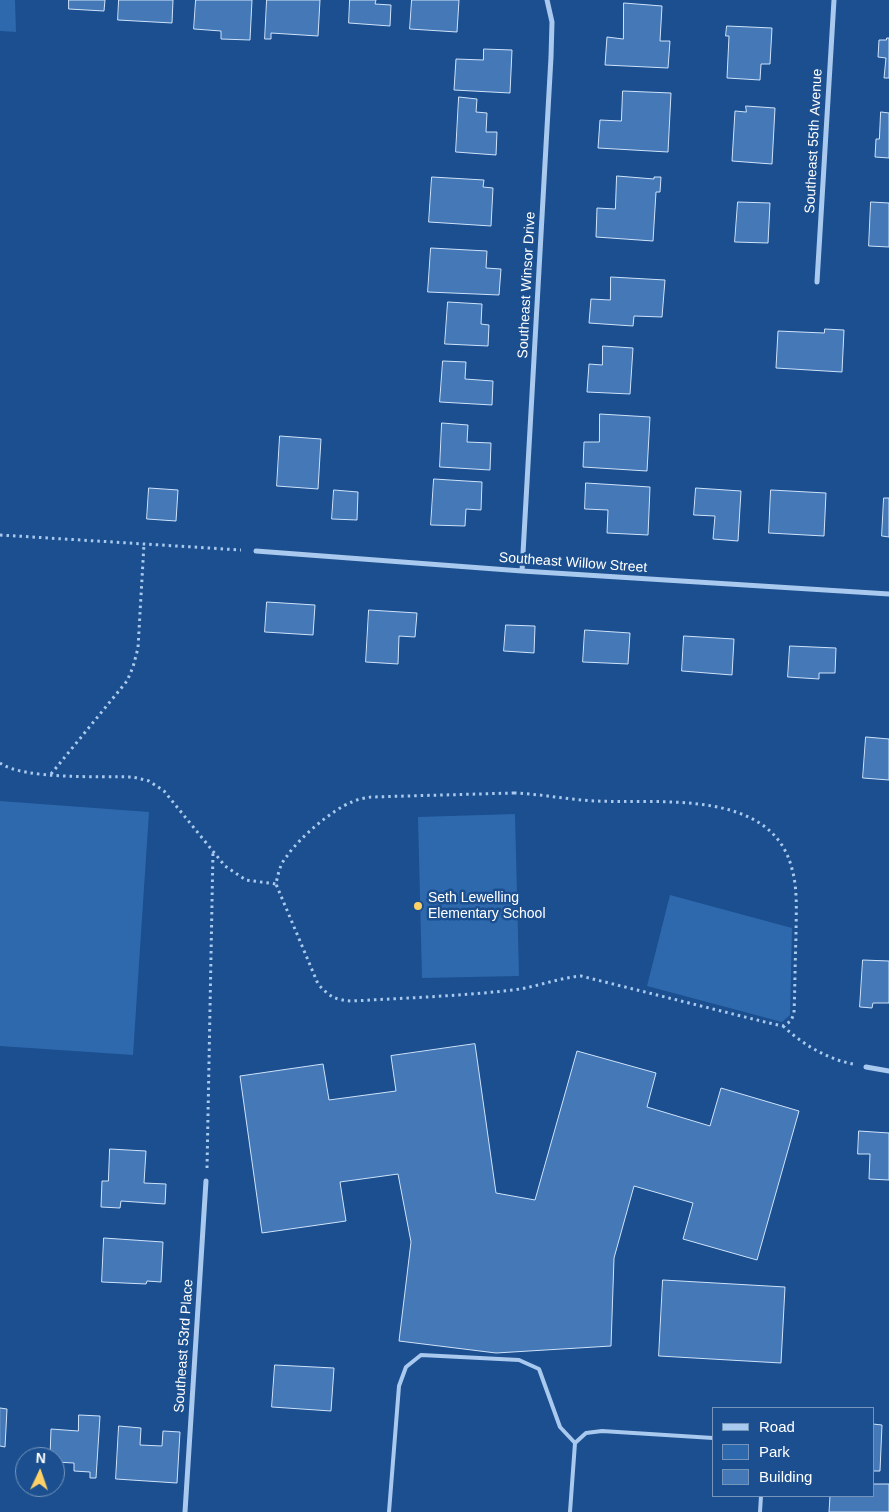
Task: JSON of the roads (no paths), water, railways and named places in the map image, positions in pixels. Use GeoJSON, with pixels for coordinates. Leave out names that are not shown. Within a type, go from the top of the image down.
{"type":"FeatureCollection","features":[{"type":"Feature","properties":{"kind":"street","name":"Southeast Winsor Drive"},"geometry":{"type":"LineString","coordinates":[[522,571],[551,57],[552,22],[547,0]]}},
{"type":"Feature","properties":{"kind":"street","name":"Southeast 55th Avenue"},"geometry":{"type":"LineString","coordinates":[[817,282],[834,0]]}},
{"type":"Feature","properties":{"kind":"street","name":"Southeast Willow Street"},"geometry":{"type":"LineString","coordinates":[[256,551],[522,571],[889,594]]}},
{"type":"Feature","properties":{"kind":"street"},"geometry":{"type":"LineString","coordinates":[[866,1067],[889,1070]]}},
{"type":"Feature","properties":{"kind":"street","name":"Southeast 53rd Place"},"geometry":{"type":"LineString","coordinates":[[185,1512],[206,1181]]}},
{"type":"Feature","properties":{"kind":"lane"},"geometry":{"type":"LineString","coordinates":[[388,1512],[399,1386],[406,1367],[421,1355],[519,1360],[539,1369],[560,1427],[575,1444]]}},
{"type":"Feature","properties":{"kind":"lane"},"geometry":{"type":"LineString","coordinates":[[570,1512],[575,1444],[586,1432],[602,1431],[712,1438]]}},
{"type":"Feature","properties":{"kind":"lane"},"geometry":{"type":"LineString","coordinates":[[760,1512],[761,1497]]}},
{"type":"Feature","properties":{"kind":"place","name":"Seth Lewelling Elementary School"},"geometry":{"type":"Point","coordinates":[418,906]}}]}
